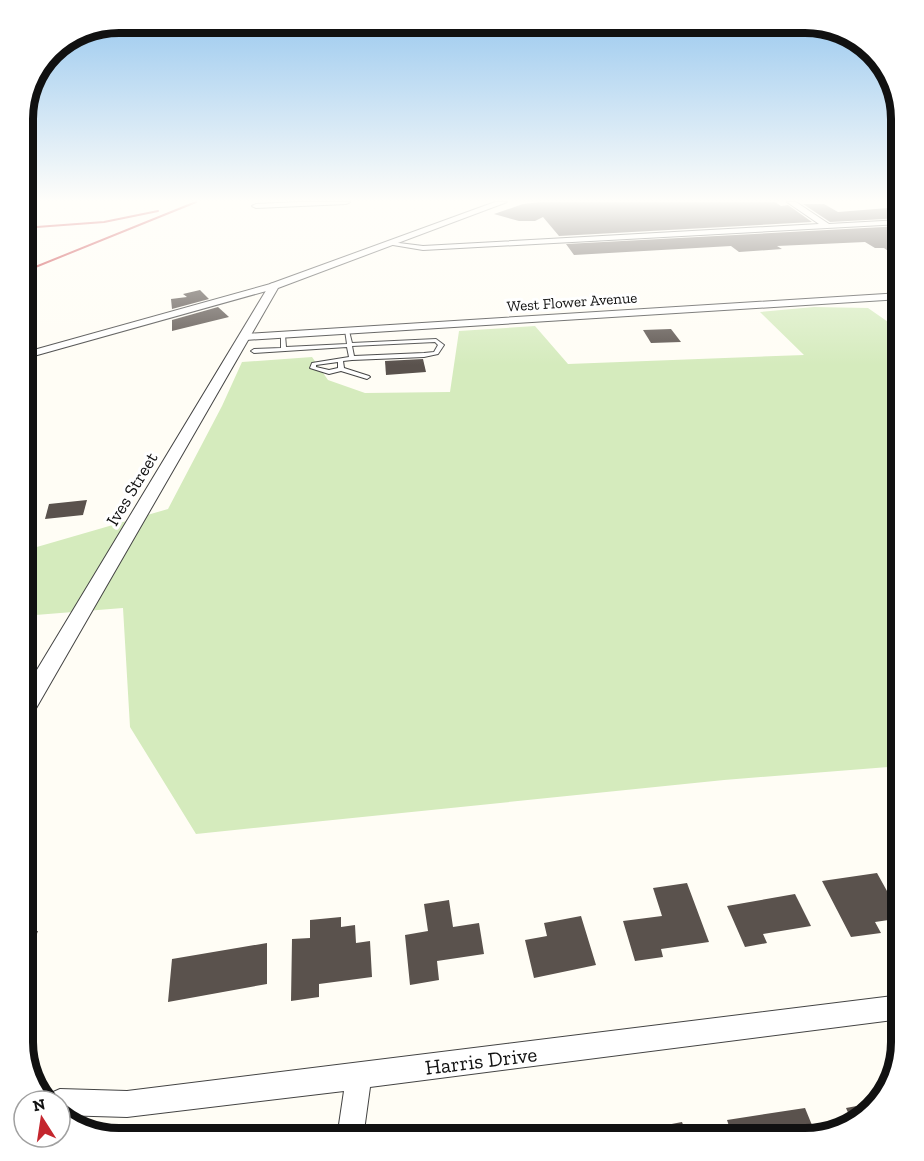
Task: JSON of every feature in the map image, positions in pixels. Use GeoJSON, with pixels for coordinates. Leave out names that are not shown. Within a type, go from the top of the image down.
{"type":"FeatureCollection","features":[{"type":"Feature","properties":{"kind":"street"},"geometry":{"type":"LineString","coordinates":[[33,353],[274,286],[357,256]]}},
{"type":"Feature","properties":{"kind":"street","name":"Ives Street"},"geometry":{"type":"LineString","coordinates":[[33,694],[274,286]]}},
{"type":"Feature","properties":{"kind":"street","name":"West Flower Avenue"},"geometry":{"type":"LineString","coordinates":[[244,337],[891,297]]}},
{"type":"Feature","properties":{"kind":"street","name":"Harris Drive"},"geometry":{"type":"LineString","coordinates":[[72,1102],[127,1104],[891,1007]]}},
{"type":"Feature","properties":{"kind":"street"},"geometry":{"type":"LineString","coordinates":[[351,1128],[359,1076]]}},
{"type":"Feature","properties":{"kind":"lane"},"geometry":{"type":"LineString","coordinates":[[347,331],[352,358]]}},
{"type":"Feature","properties":{"kind":"lane"},"geometry":{"type":"LineString","coordinates":[[283,335],[284,349]]}},
{"type":"Feature","properties":{"kind":"lane"},"geometry":{"type":"LineString","coordinates":[[254,351],[436,340],[441,345],[436,353],[320,361],[314,364],[313,368],[329,372],[341,369],[367,377]]}},
{"type":"Feature","properties":{"kind":"lane"},"geometry":{"type":"LineString","coordinates":[[340,361],[341,369]]}},
{"type":"Feature","properties":{"kind":"green space"},"geometry":{"type":"Polygon","coordinates":[[[814,307],[868,308],[891,324],[891,767],[724,780],[196,834],[130,727],[123,608],[33,615],[33,548],[168,509],[222,406],[242,362],[312,357],[328,380],[365,393],[450,392],[459,331],[535,326],[568,364],[804,355],[760,312],[814,307]]]}},
{"type":"Feature","properties":{"kind":"building"},"geometry":{"type":"Polygon","coordinates":[[[200,290],[209,299],[172,309],[171,299],[187,297],[183,294],[200,290]]]}},
{"type":"Feature","properties":{"kind":"building"},"geometry":{"type":"Polygon","coordinates":[[[218,307],[229,317],[172,331],[172,320],[218,307]]]}},
{"type":"Feature","properties":{"kind":"building"},"geometry":{"type":"Polygon","coordinates":[[[671,329],[681,342],[651,343],[643,330],[671,329]]]}},
{"type":"Feature","properties":{"kind":"building"},"geometry":{"type":"Polygon","coordinates":[[[423,359],[426,372],[386,375],[385,361],[423,359]]]}},
{"type":"Feature","properties":{"kind":"building"},"geometry":{"type":"Polygon","coordinates":[[[87,500],[83,515],[45,519],[49,504],[87,500]]]}},
{"type":"Feature","properties":{"kind":"building"},"geometry":{"type":"Polygon","coordinates":[[[877,873],[891,898],[891,920],[875,922],[881,933],[851,937],[822,881],[877,873]]]}},
{"type":"Feature","properties":{"kind":"building"},"geometry":{"type":"Polygon","coordinates":[[[687,883],[709,942],[661,949],[663,957],[635,961],[623,921],[662,916],[653,888],[687,883]]]}},
{"type":"Feature","properties":{"kind":"building"},"geometry":{"type":"Polygon","coordinates":[[[795,894],[811,926],[763,934],[767,943],[745,947],[727,906],[795,894]]]}},
{"type":"Feature","properties":{"kind":"building"},"geometry":{"type":"Polygon","coordinates":[[[449,900],[453,927],[479,923],[484,954],[437,961],[439,980],[410,985],[405,935],[428,931],[424,904],[449,900]]]}},
{"type":"Feature","properties":{"kind":"building"},"geometry":{"type":"Polygon","coordinates":[[[581,916],[596,965],[534,978],[525,940],[547,936],[544,923],[581,916]]]}},
{"type":"Feature","properties":{"kind":"building"},"geometry":{"type":"Polygon","coordinates":[[[341,917],[341,927],[355,925],[356,943],[370,941],[372,977],[319,984],[319,997],[291,1001],[292,939],[310,938],[310,920],[341,917]]]}},
{"type":"Feature","properties":{"kind":"building"},"geometry":{"type":"Polygon","coordinates":[[[33,931],[38,931],[33,945],[33,931]]]}},
{"type":"Feature","properties":{"kind":"building"},"geometry":{"type":"Polygon","coordinates":[[[267,943],[267,984],[168,1002],[172,959],[267,943]]]}},
{"type":"Feature","properties":{"kind":"building"},"geometry":{"type":"Polygon","coordinates":[[[864,1105],[849,1116],[846,1108],[864,1105]]]}},
{"type":"Feature","properties":{"kind":"building"},"geometry":{"type":"Polygon","coordinates":[[[805,1108],[813,1127],[730,1128],[727,1120],[805,1108]]]}},
{"type":"Feature","properties":{"kind":"building"},"geometry":{"type":"Polygon","coordinates":[[[682,1122],[684,1128],[651,1128],[682,1122]]]}},
{"type":"Feature","properties":{"kind":"railway"},"geometry":{"type":"LineString","coordinates":[[33,268],[62,256]]}}]}
